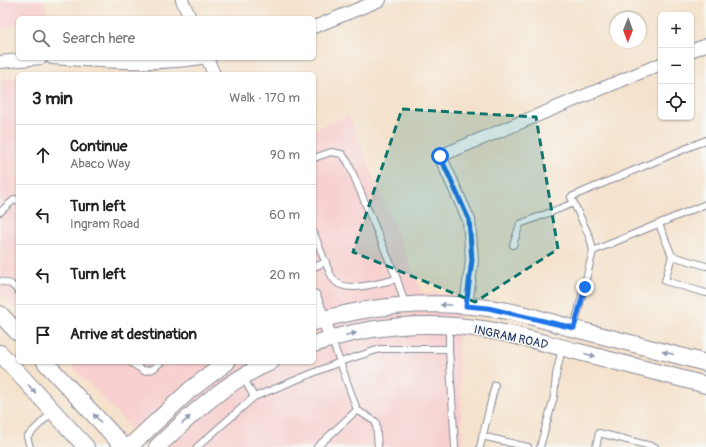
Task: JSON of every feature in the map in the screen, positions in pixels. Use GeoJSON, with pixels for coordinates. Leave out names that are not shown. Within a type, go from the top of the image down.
{"type":"FeatureCollection","features":[{"type":"Feature","properties":{"kind":"street"},"geometry":{"type":"LineString","coordinates":[[182,0],[189,16]]}},
{"type":"Feature","properties":{"kind":"street"},"geometry":{"type":"LineString","coordinates":[[316,26],[380,0]]}},
{"type":"Feature","properties":{"kind":"street"},"geometry":{"type":"LineString","coordinates":[[694,50],[706,45]]}},
{"type":"Feature","properties":{"kind":"street"},"geometry":{"type":"LineString","coordinates":[[0,62],[20,60]]}},
{"type":"Feature","properties":{"kind":"street"},"geometry":{"type":"LineString","coordinates":[[90,60],[148,63],[187,60]]}},
{"type":"Feature","properties":{"kind":"street"},"geometry":{"type":"LineString","coordinates":[[208,60],[213,72]]}},
{"type":"Feature","properties":{"kind":"street"},"geometry":{"type":"LineString","coordinates":[[466,306],[472,260],[469,220],[440,156],[658,65]]}},
{"type":"Feature","properties":{"kind":"street","name":"INGRAM ROAD"},"geometry":{"type":"LineString","coordinates":[[319,321],[367,310],[406,305],[488,308],[574,328],[706,363]]}},
{"type":"Feature","properties":{"kind":"street"},"geometry":{"type":"LineString","coordinates":[[316,306],[319,321],[331,338]]}},
{"type":"Feature","properties":{"kind":"street"},"geometry":{"type":"LineString","coordinates":[[0,314],[16,331]]}},
{"type":"Feature","properties":{"kind":"street","name":"INGRAM ROAD"},"geometry":{"type":"LineString","coordinates":[[316,343],[331,338],[373,329],[412,326],[449,326],[482,329],[706,385]]}},
{"type":"Feature","properties":{"kind":"street"},"geometry":{"type":"LineString","coordinates":[[2,360],[86,447]]}},
{"type":"Feature","properties":{"kind":"street"},"geometry":{"type":"LineString","coordinates":[[48,364],[124,447]]}},
{"type":"Feature","properties":{"kind":"street"},"geometry":{"type":"LineString","coordinates":[[129,447],[190,390],[224,364]]}},
{"type":"Feature","properties":{"kind":"street"},"geometry":{"type":"LineString","coordinates":[[157,447],[202,405],[243,377],[267,364]]}},
{"type":"Feature","properties":{"kind":"lane"},"geometry":{"type":"LineString","coordinates":[[574,328],[594,251],[590,238],[572,197],[706,140]]}},
{"type":"Feature","properties":{"kind":"lane"},"geometry":{"type":"LineString","coordinates":[[316,157],[331,152],[342,154],[348,162],[397,279],[406,305]]}},
{"type":"Feature","properties":{"kind":"lane"},"geometry":{"type":"LineString","coordinates":[[0,212],[16,200]]}},
{"type":"Feature","properties":{"kind":"lane"},"geometry":{"type":"LineString","coordinates":[[513,245],[520,224],[574,203]]}},
{"type":"Feature","properties":{"kind":"lane"},"geometry":{"type":"LineString","coordinates":[[594,251],[706,204]]}},
{"type":"Feature","properties":{"kind":"lane"},"geometry":{"type":"LineString","coordinates":[[659,224],[672,256],[665,280],[706,293]]}},
{"type":"Feature","properties":{"kind":"lane"},"geometry":{"type":"LineString","coordinates":[[316,238],[334,281],[342,286],[355,287],[397,279]]}},
{"type":"Feature","properties":{"kind":"lane"},"geometry":{"type":"LineString","coordinates":[[672,256],[706,266]]}},
{"type":"Feature","properties":{"kind":"lane"},"geometry":{"type":"LineString","coordinates":[[316,265],[326,262]]}},
{"type":"Feature","properties":{"kind":"lane"},"geometry":{"type":"LineString","coordinates":[[0,281],[11,284],[16,289]]}},
{"type":"Feature","properties":{"kind":"lane"},"geometry":{"type":"LineString","coordinates":[[449,326],[455,447]]}},
{"type":"Feature","properties":{"kind":"lane"},"geometry":{"type":"LineString","coordinates":[[331,338],[357,410],[376,422],[377,446]]}},
{"type":"Feature","properties":{"kind":"lane"},"geometry":{"type":"LineString","coordinates":[[540,447],[554,397],[556,376],[562,348]]}},
{"type":"Feature","properties":{"kind":"lane"},"geometry":{"type":"LineString","coordinates":[[197,447],[254,397],[340,362],[380,349],[449,349]]}},
{"type":"Feature","properties":{"kind":"lane"},"geometry":{"type":"LineString","coordinates":[[133,364],[144,371],[153,369],[159,364]]}},
{"type":"Feature","properties":{"kind":"lane"},"geometry":{"type":"LineString","coordinates":[[243,377],[254,397]]}},
{"type":"Feature","properties":{"kind":"lane"},"geometry":{"type":"LineString","coordinates":[[480,447],[495,386]]}},
{"type":"Feature","properties":{"kind":"lane"},"geometry":{"type":"LineString","coordinates":[[317,447],[357,410]]}},
{"type":"Feature","properties":{"kind":"lane"},"geometry":{"type":"LineString","coordinates":[[30,447],[27,436],[52,412]]}},
{"type":"Feature","properties":{"kind":"lane"},"geometry":{"type":"LineString","coordinates":[[596,447],[599,433],[655,447]]}},
{"type":"Feature","properties":{"kind":"lane"},"geometry":{"type":"LineString","coordinates":[[482,436],[528,447]]}},
{"type":"Feature","properties":{"kind":"highlighted area"},"geometry":{"type":"Polygon","coordinates":[[[402,109],[536,117],[558,249],[475,302],[353,252],[402,109]]]}},
{"type":"Feature","properties":{"kind":"shaded area"},"geometry":{"type":"Polygon","coordinates":[[[0,0],[43,0],[48,12],[37,16],[16,16],[16,24],[0,30],[0,0]]]}},
{"type":"Feature","properties":{"kind":"shaded area"},"geometry":{"type":"Polygon","coordinates":[[[16,78],[16,308],[0,292],[0,79],[16,78]]]}},
{"type":"Feature","properties":{"kind":"shaded area"},"geometry":{"type":"Polygon","coordinates":[[[348,115],[422,293],[460,295],[458,345],[463,447],[149,447],[70,364],[316,364],[316,129],[348,115]]]}},
{"type":"Feature","properties":{"kind":"route"},"geometry":{"type":"LineString","coordinates":[[440,156],[469,220],[472,260],[466,306],[488,308],[525,315],[574,328],[585,287]]}}]}
